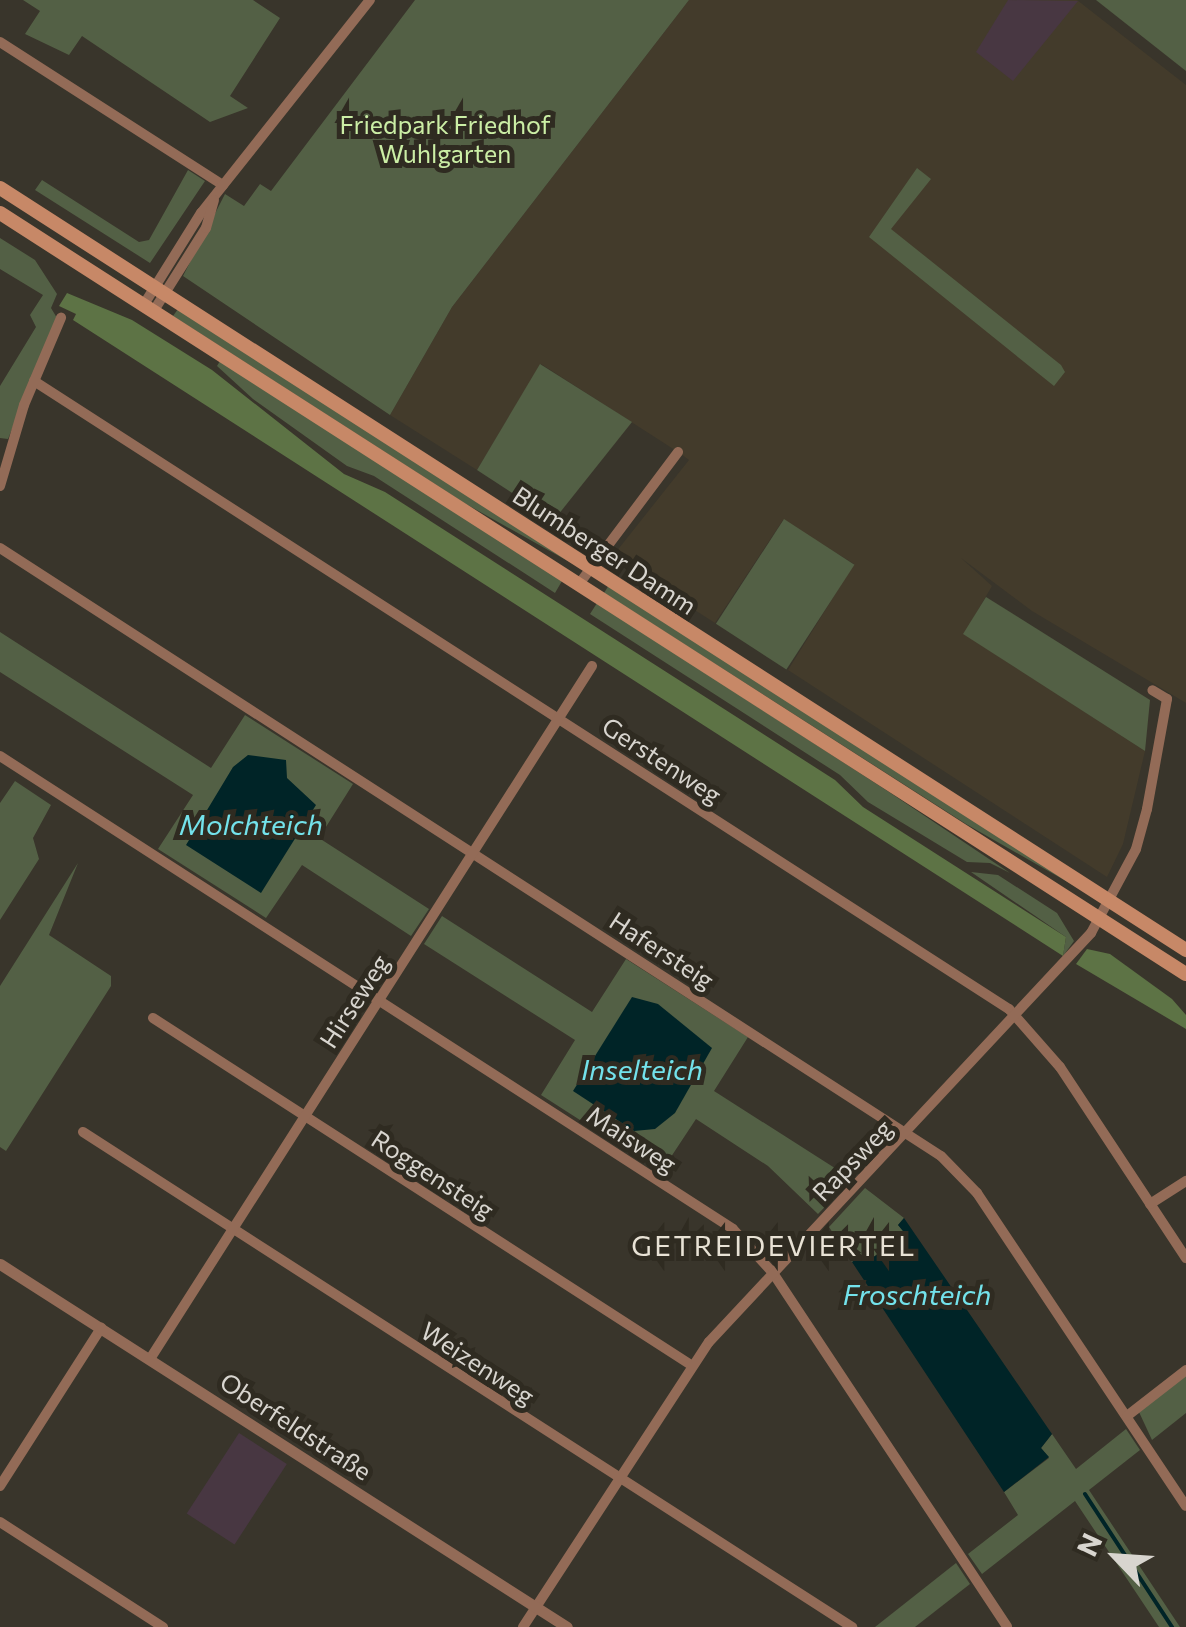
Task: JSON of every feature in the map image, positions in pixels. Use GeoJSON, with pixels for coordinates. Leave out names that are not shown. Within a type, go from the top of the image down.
{"type":"FeatureCollection","features":[{"type":"Feature","properties":{"kind":"main road","name":"Blumberger Damm"},"geometry":{"type":"LineString","coordinates":[[0,188],[1186,950]]}},
{"type":"Feature","properties":{"kind":"main road","name":"Blumberger Damm"},"geometry":{"type":"LineString","coordinates":[[0,212],[1186,974]]}},
{"type":"Feature","properties":{"kind":"street"},"geometry":{"type":"LineString","coordinates":[[148,309],[206,228],[214,198],[370,0]]}},
{"type":"Feature","properties":{"kind":"street"},"geometry":{"type":"LineString","coordinates":[[0,42],[224,186]]}},
{"type":"Feature","properties":{"kind":"street"},"geometry":{"type":"LineString","coordinates":[[0,486],[34,381],[61,318]]}},
{"type":"Feature","properties":{"kind":"street","name":"Gerstenweg"},"geometry":{"type":"LineString","coordinates":[[34,381],[958,972],[1018,1017],[1059,1066],[1186,1258]]}},
{"type":"Feature","properties":{"kind":"street"},"geometry":{"type":"LineString","coordinates":[[579,584],[678,452]]}},
{"type":"Feature","properties":{"kind":"street","name":"Hafersteig"},"geometry":{"type":"LineString","coordinates":[[0,548],[907,1131],[978,1193],[1186,1506]]}},
{"type":"Feature","properties":{"kind":"street","name":"Hirseweg"},"geometry":{"type":"LineString","coordinates":[[150,1359],[592,666]]}},
{"type":"Feature","properties":{"kind":"street","name":"Rapsweg"},"geometry":{"type":"LineString","coordinates":[[523,1627],[691,1365],[772,1273],[1018,1017],[1100,918],[1138,844],[1167,699],[1152,690]]}},
{"type":"Feature","properties":{"kind":"street","name":"Maisweg"},"geometry":{"type":"LineString","coordinates":[[0,756],[714,1215],[772,1273],[1007,1627]]}},
{"type":"Feature","properties":{"kind":"street","name":"Roggensteig"},"geometry":{"type":"LineString","coordinates":[[153,1018],[691,1365]]}},
{"type":"Feature","properties":{"kind":"street","name":"Weizenweg"},"geometry":{"type":"LineString","coordinates":[[83,1132],[852,1627]]}},
{"type":"Feature","properties":{"kind":"street"},"geometry":{"type":"LineString","coordinates":[[1150,1204],[1186,1180]]}},
{"type":"Feature","properties":{"kind":"street","name":"Oberfeldstraße"},"geometry":{"type":"LineString","coordinates":[[0,1264],[568,1627]]}},
{"type":"Feature","properties":{"kind":"street"},"geometry":{"type":"LineString","coordinates":[[0,1486],[101,1328]]}},
{"type":"Feature","properties":{"kind":"street"},"geometry":{"type":"LineString","coordinates":[[1126,1416],[1186,1370]]}},
{"type":"Feature","properties":{"kind":"street"},"geometry":{"type":"LineString","coordinates":[[0,1522],[163,1627]]}},
{"type":"Feature","properties":{"kind":"shaded area"},"geometry":{"type":"Polygon","coordinates":[[[689,0],[1077,0],[1186,85],[1186,703],[1032,611],[961,558],[992,586],[964,634],[1145,751],[1123,844],[1107,877],[788,670],[854,564],[783,520],[715,623],[612,557],[689,460],[541,364],[477,470],[390,415],[452,307],[689,0]]]}},
{"type":"Feature","properties":{"kind":"shaded area"},"geometry":{"type":"Polygon","coordinates":[[[1008,0],[1078,1],[1013,81],[976,52],[1008,0]]]}},
{"type":"Feature","properties":{"kind":"shaded area"},"geometry":{"type":"Polygon","coordinates":[[[239,1433],[287,1464],[235,1545],[187,1514],[239,1433]]]}},
{"type":"Feature","properties":{"kind":"green space"},"geometry":{"type":"Polygon","coordinates":[[[23,0],[253,0],[280,18],[230,96],[248,108],[210,122],[82,36],[69,55],[25,34],[40,11],[23,0]]]}},
{"type":"Feature","properties":{"kind":"green space","name":"Friedpark Friedhof Wuhlgarten"},"geometry":{"type":"Polygon","coordinates":[[[415,0],[689,0],[452,307],[390,415],[183,276],[225,194],[244,206],[260,184],[271,191],[415,0]]]}},
{"type":"Feature","properties":{"kind":"green space"},"geometry":{"type":"Polygon","coordinates":[[[1096,0],[1186,0],[1186,71],[1096,0]]]}},
{"type":"Feature","properties":{"kind":"green space"},"geometry":{"type":"Polygon","coordinates":[[[917,168],[931,179],[891,229],[1061,365],[1065,372],[1054,386],[869,237],[917,168]]]}},
{"type":"Feature","properties":{"kind":"green space"},"geometry":{"type":"Polygon","coordinates":[[[188,170],[205,181],[150,263],[35,190],[42,180],[139,242],[149,240],[188,170]]]}},
{"type":"Feature","properties":{"kind":"green space"},"geometry":{"type":"Polygon","coordinates":[[[0,238],[35,260],[57,294],[51,308],[57,318],[8,439],[0,438],[0,386],[36,327],[30,315],[43,295],[0,269],[0,238]]]}},
{"type":"Feature","properties":{"kind":"green space"},"geometry":{"type":"Polygon","coordinates":[[[67,293],[132,320],[212,370],[344,474],[385,492],[835,780],[863,807],[1066,937],[1063,956],[73,320],[76,314],[59,306],[67,293]]]}},
{"type":"Feature","properties":{"kind":"green space"},"geometry":{"type":"Polygon","coordinates":[[[178,309],[573,564],[466,504],[173,316],[178,309]]]}},
{"type":"Feature","properties":{"kind":"green space"},"geometry":{"type":"Polygon","coordinates":[[[220,361],[562,581],[555,593],[374,476],[347,466],[253,399],[217,366],[220,361]]]}},
{"type":"Feature","properties":{"kind":"green space"},"geometry":{"type":"Polygon","coordinates":[[[540,364],[632,422],[554,520],[477,470],[540,364]]]}},
{"type":"Feature","properties":{"kind":"green space"},"geometry":{"type":"Polygon","coordinates":[[[784,519],[854,565],[786,670],[716,624],[784,519]]]}},
{"type":"Feature","properties":{"kind":"green space"},"geometry":{"type":"Polygon","coordinates":[[[609,585],[1085,892],[966,824],[604,593],[609,585]]]}},
{"type":"Feature","properties":{"kind":"green space"},"geometry":{"type":"Polygon","coordinates":[[[986,597],[1150,700],[1145,751],[963,634],[986,597]]]}},
{"type":"Feature","properties":{"kind":"green space"},"geometry":{"type":"Polygon","coordinates":[[[597,603],[1010,873],[990,863],[967,862],[868,802],[840,775],[590,614],[597,603]]]}},
{"type":"Feature","properties":{"kind":"green space"},"geometry":{"type":"Polygon","coordinates":[[[0,632],[211,768],[245,715],[353,784],[319,838],[429,909],[411,936],[302,865],[266,918],[158,849],[193,795],[0,672],[0,632]]]}},
{"type":"Feature","properties":{"kind":"green space"},"geometry":{"type":"Polygon","coordinates":[[[15,781],[51,805],[33,838],[39,859],[0,920],[0,803],[15,781]]]}},
{"type":"Feature","properties":{"kind":"green space"},"geometry":{"type":"Polygon","coordinates":[[[78,863],[49,935],[111,976],[111,986],[6,1151],[0,1147],[0,986],[78,863]]]}},
{"type":"Feature","properties":{"kind":"green space"},"geometry":{"type":"Polygon","coordinates":[[[971,872],[998,875],[1057,913],[1074,941],[1063,956],[1066,937],[971,872]]]}},
{"type":"Feature","properties":{"kind":"green space"},"geometry":{"type":"Polygon","coordinates":[[[442,916],[592,1012],[626,959],[748,1037],[714,1091],[852,1179],[818,1214],[768,1166],[696,1119],[661,1172],[541,1095],[575,1040],[424,944],[442,916]]]}},
{"type":"Feature","properties":{"kind":"green space"},"geometry":{"type":"Polygon","coordinates":[[[1087,949],[1110,954],[1172,999],[1186,1015],[1186,1029],[1076,964],[1087,949]]]}},
{"type":"Feature","properties":{"kind":"green space"},"geometry":{"type":"Polygon","coordinates":[[[865,1188],[904,1218],[898,1225],[907,1235],[867,1261],[862,1255],[852,1262],[829,1227],[865,1188]]]}},
{"type":"Feature","properties":{"kind":"green space"},"geometry":{"type":"Polygon","coordinates":[[[1186,1375],[1186,1413],[1152,1440],[1139,1412],[1186,1375]]]}},
{"type":"Feature","properties":{"kind":"green space"},"geometry":{"type":"Polygon","coordinates":[[[1126,1429],[1140,1450],[1089,1490],[1180,1627],[1159,1627],[1075,1501],[982,1574],[968,1554],[1018,1515],[1004,1492],[1049,1458],[1041,1448],[1052,1434],[1076,1469],[1126,1429]]]}},
{"type":"Feature","properties":{"kind":"green space"},"geometry":{"type":"Polygon","coordinates":[[[956,1563],[970,1584],[915,1627],[875,1627],[956,1563]]]}},
{"type":"Feature","properties":{"kind":"water","name":"Molchteich"},"geometry":{"type":"Polygon","coordinates":[[[248,755],[286,760],[287,778],[316,805],[261,893],[186,845],[233,767],[248,755]]]}},
{"type":"Feature","properties":{"kind":"water","name":"Inselteich"},"geometry":{"type":"Polygon","coordinates":[[[632,997],[658,1004],[712,1048],[675,1113],[655,1129],[634,1131],[573,1091],[632,997]]]}},
{"type":"Feature","properties":{"kind":"water","name":"Froschteich"},"geometry":{"type":"Polygon","coordinates":[[[904,1218],[1052,1434],[1041,1448],[1049,1457],[1004,1492],[852,1262],[862,1255],[867,1261],[907,1236],[898,1225],[904,1218]]]}},
{"type":"Feature","properties":{"kind":"waterway"},"geometry":{"type":"LineString","coordinates":[[1085,1494],[1172,1627]]}},
{"type":"Feature","properties":{"kind":"district","name":"GETREIDEVIERTEL"},"geometry":{"type":"Point","coordinates":[774,1245]}}]}
